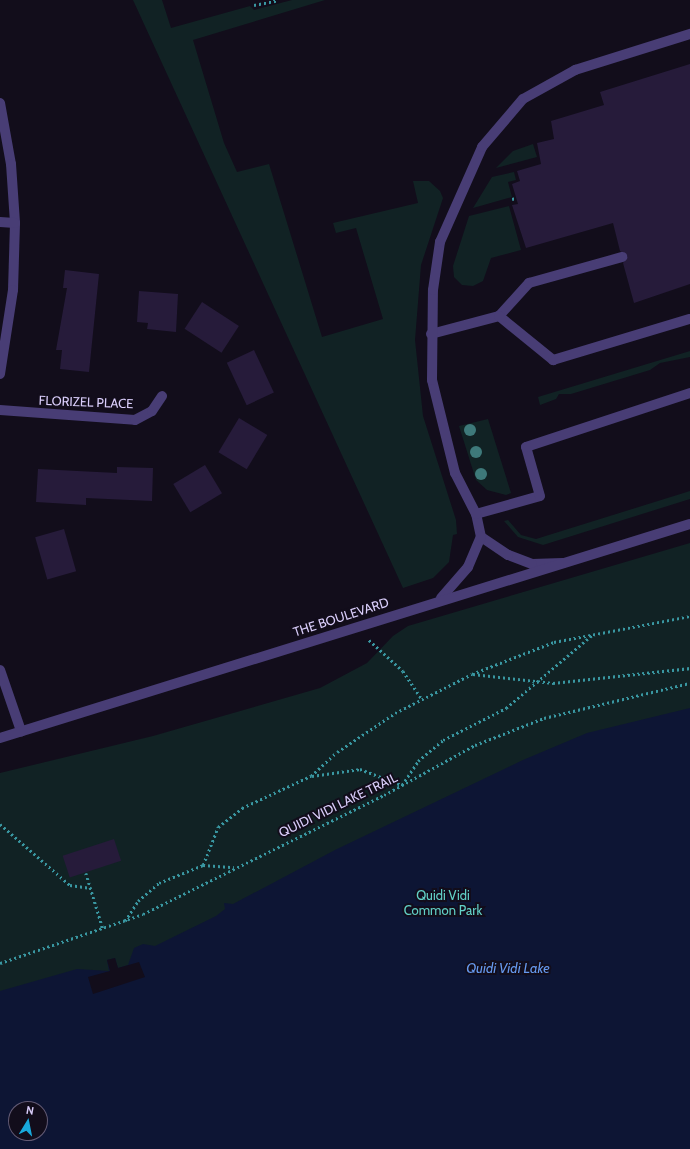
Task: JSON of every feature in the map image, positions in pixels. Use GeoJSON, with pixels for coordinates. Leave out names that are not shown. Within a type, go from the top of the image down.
{"type":"FeatureCollection","features":[{"type":"Feature","properties":{"kind":"street"},"geometry":{"type":"LineString","coordinates":[[439,600],[468,567],[481,537],[476,514],[455,473],[442,426],[432,380],[431,334],[440,242],[449,218],[482,147],[523,99],[575,70],[690,34]]}},
{"type":"Feature","properties":{"kind":"street"},"geometry":{"type":"LineString","coordinates":[[0,103],[11,164],[15,223],[13,290],[0,374]]}},
{"type":"Feature","properties":{"kind":"street"},"geometry":{"type":"LineString","coordinates":[[0,222],[15,223]]}},
{"type":"Feature","properties":{"kind":"street"},"geometry":{"type":"LineString","coordinates":[[431,334],[499,316],[530,283],[622,257]]}},
{"type":"Feature","properties":{"kind":"street"},"geometry":{"type":"LineString","coordinates":[[499,316],[552,360],[690,319]]}},
{"type":"Feature","properties":{"kind":"street"},"geometry":{"type":"LineString","coordinates":[[476,514],[540,496],[526,447],[690,393]]}},
{"type":"Feature","properties":{"kind":"street","name":"FLORIZEL PLACE"},"geometry":{"type":"LineString","coordinates":[[0,410],[135,420],[152,411],[162,396]]}},
{"type":"Feature","properties":{"kind":"street","name":"THE BOULEVARD"},"geometry":{"type":"LineString","coordinates":[[0,738],[439,600],[690,524]]}},
{"type":"Feature","properties":{"kind":"street"},"geometry":{"type":"LineString","coordinates":[[481,537],[508,555],[532,564],[563,563]]}},
{"type":"Feature","properties":{"kind":"street"},"geometry":{"type":"LineString","coordinates":[[0,670],[21,731]]}},
{"type":"Feature","properties":{"kind":"path"},"geometry":{"type":"LineString","coordinates":[[254,5],[279,0]]}},
{"type":"Feature","properties":{"kind":"path"},"geometry":{"type":"LineString","coordinates":[[512,200],[516,198]]}},
{"type":"Feature","properties":{"kind":"path"},"geometry":{"type":"LineString","coordinates":[[311,776],[336,752],[422,699],[472,674],[554,642],[690,616]]}},
{"type":"Feature","properties":{"kind":"path"},"geometry":{"type":"LineString","coordinates":[[203,865],[218,828],[242,808],[311,776],[360,769],[402,785],[418,761],[444,740],[506,708],[537,680],[593,634]]}},
{"type":"Feature","properties":{"kind":"path"},"geometry":{"type":"LineString","coordinates":[[381,650],[403,671],[422,699]]}},
{"type":"Feature","properties":{"kind":"path"},"geometry":{"type":"LineString","coordinates":[[472,674],[537,680],[592,681],[690,668]]}},
{"type":"Feature","properties":{"kind":"path","name":"QUIDI VIDI LAKE TRAIL"},"geometry":{"type":"LineString","coordinates":[[0,963],[125,922],[402,785],[475,745],[544,718],[690,683]]}},
{"type":"Feature","properties":{"kind":"path"},"geometry":{"type":"LineString","coordinates":[[0,824],[70,885],[91,888]]}},
{"type":"Feature","properties":{"kind":"path"},"geometry":{"type":"LineString","coordinates":[[125,922],[138,901],[159,883],[203,865],[235,868]]}},
{"type":"Feature","properties":{"kind":"path"},"geometry":{"type":"LineString","coordinates":[[86,873],[103,929]]}},
{"type":"Feature","properties":{"kind":"green space"},"geometry":{"type":"Polygon","coordinates":[[[133,0],[162,0],[171,28],[250,6],[254,10],[292,0],[325,0],[193,40],[224,143],[237,172],[269,164],[322,337],[383,319],[356,228],[336,233],[333,223],[418,203],[413,181],[429,181],[440,191],[443,198],[421,265],[415,340],[423,416],[456,520],[457,534],[453,535],[449,562],[433,578],[403,588],[133,0]]]}},
{"type":"Feature","properties":{"kind":"green space"},"geometry":{"type":"Polygon","coordinates":[[[533,144],[537,157],[496,168],[513,151],[533,144]]]}},
{"type":"Feature","properties":{"kind":"green space"},"geometry":{"type":"Polygon","coordinates":[[[514,172],[516,180],[508,182],[512,197],[473,208],[492,177],[514,172]]]}},
{"type":"Feature","properties":{"kind":"green space"},"geometry":{"type":"Polygon","coordinates":[[[509,206],[521,250],[491,258],[483,281],[473,286],[462,285],[454,277],[453,266],[469,216],[509,206]]]}},
{"type":"Feature","properties":{"kind":"green space"},"geometry":{"type":"Polygon","coordinates":[[[690,351],[690,357],[660,363],[650,370],[571,394],[559,394],[556,399],[540,405],[538,397],[690,351]]]}},
{"type":"Feature","properties":{"kind":"green space"},"geometry":{"type":"Polygon","coordinates":[[[488,419],[511,493],[506,495],[487,490],[476,480],[459,426],[488,419]]]}},
{"type":"Feature","properties":{"kind":"green space"},"geometry":{"type":"Polygon","coordinates":[[[690,491],[690,499],[543,545],[518,537],[504,521],[508,520],[521,535],[536,539],[690,491]]]}},
{"type":"Feature","properties":{"kind":"green space","name":"Quidi Vidi Lake"},"geometry":{"type":"Polygon","coordinates":[[[690,543],[690,1149],[0,1149],[0,773],[153,736],[320,688],[367,663],[393,636],[408,626],[690,543]]]}},
{"type":"Feature","properties":{"kind":"water","name":"Quidi Vidi Lake"},"geometry":{"type":"Polygon","coordinates":[[[690,708],[690,1149],[0,1149],[0,991],[77,969],[109,971],[107,960],[115,958],[118,968],[128,965],[134,948],[143,944],[155,946],[216,916],[225,909],[224,903],[233,904],[335,850],[523,760],[587,733],[690,708]]]}},
{"type":"Feature","properties":{"kind":"pier"},"geometry":{"type":"Polygon","coordinates":[[[115,958],[118,968],[139,962],[145,977],[93,994],[88,977],[110,971],[107,960],[115,958]]]}},
{"type":"Feature","properties":{"kind":"building"},"geometry":{"type":"Polygon","coordinates":[[[690,64],[690,284],[634,303],[623,263],[628,256],[620,251],[613,223],[526,248],[512,205],[518,204],[512,184],[520,181],[517,171],[541,164],[537,143],[554,139],[551,121],[604,105],[600,92],[690,64]]]}},
{"type":"Feature","properties":{"kind":"building"},"geometry":{"type":"Polygon","coordinates":[[[65,270],[99,274],[89,372],[60,369],[62,350],[56,350],[67,288],[63,288],[65,270]]]}},
{"type":"Feature","properties":{"kind":"building"},"geometry":{"type":"Polygon","coordinates":[[[139,291],[178,294],[176,332],[147,329],[148,323],[137,322],[139,291]]]}},
{"type":"Feature","properties":{"kind":"building"},"geometry":{"type":"Polygon","coordinates":[[[202,302],[239,326],[221,353],[185,329],[202,302]]]}},
{"type":"Feature","properties":{"kind":"building"},"geometry":{"type":"Polygon","coordinates":[[[254,350],[274,393],[247,405],[227,363],[254,350]]]}},
{"type":"Feature","properties":{"kind":"building"},"geometry":{"type":"Polygon","coordinates":[[[239,418],[267,435],[247,469],[218,452],[239,418]]]}},
{"type":"Feature","properties":{"kind":"building"},"geometry":{"type":"Polygon","coordinates":[[[205,465],[222,493],[190,512],[173,484],[205,465]]]}},
{"type":"Feature","properties":{"kind":"building"},"geometry":{"type":"Polygon","coordinates":[[[117,467],[153,468],[152,501],[86,498],[86,505],[36,502],[38,469],[117,473],[117,467]]]}},
{"type":"Feature","properties":{"kind":"building"},"geometry":{"type":"Polygon","coordinates":[[[64,529],[76,571],[47,580],[35,537],[64,529]]]}},
{"type":"Feature","properties":{"kind":"building"},"geometry":{"type":"Polygon","coordinates":[[[114,839],[121,861],[70,878],[63,856],[114,839]]]}},
{"type":"Feature","properties":{"kind":"park label","name":"Quidi Vidi Common Park"},"geometry":{"type":"Point","coordinates":[443,904]}}]}
